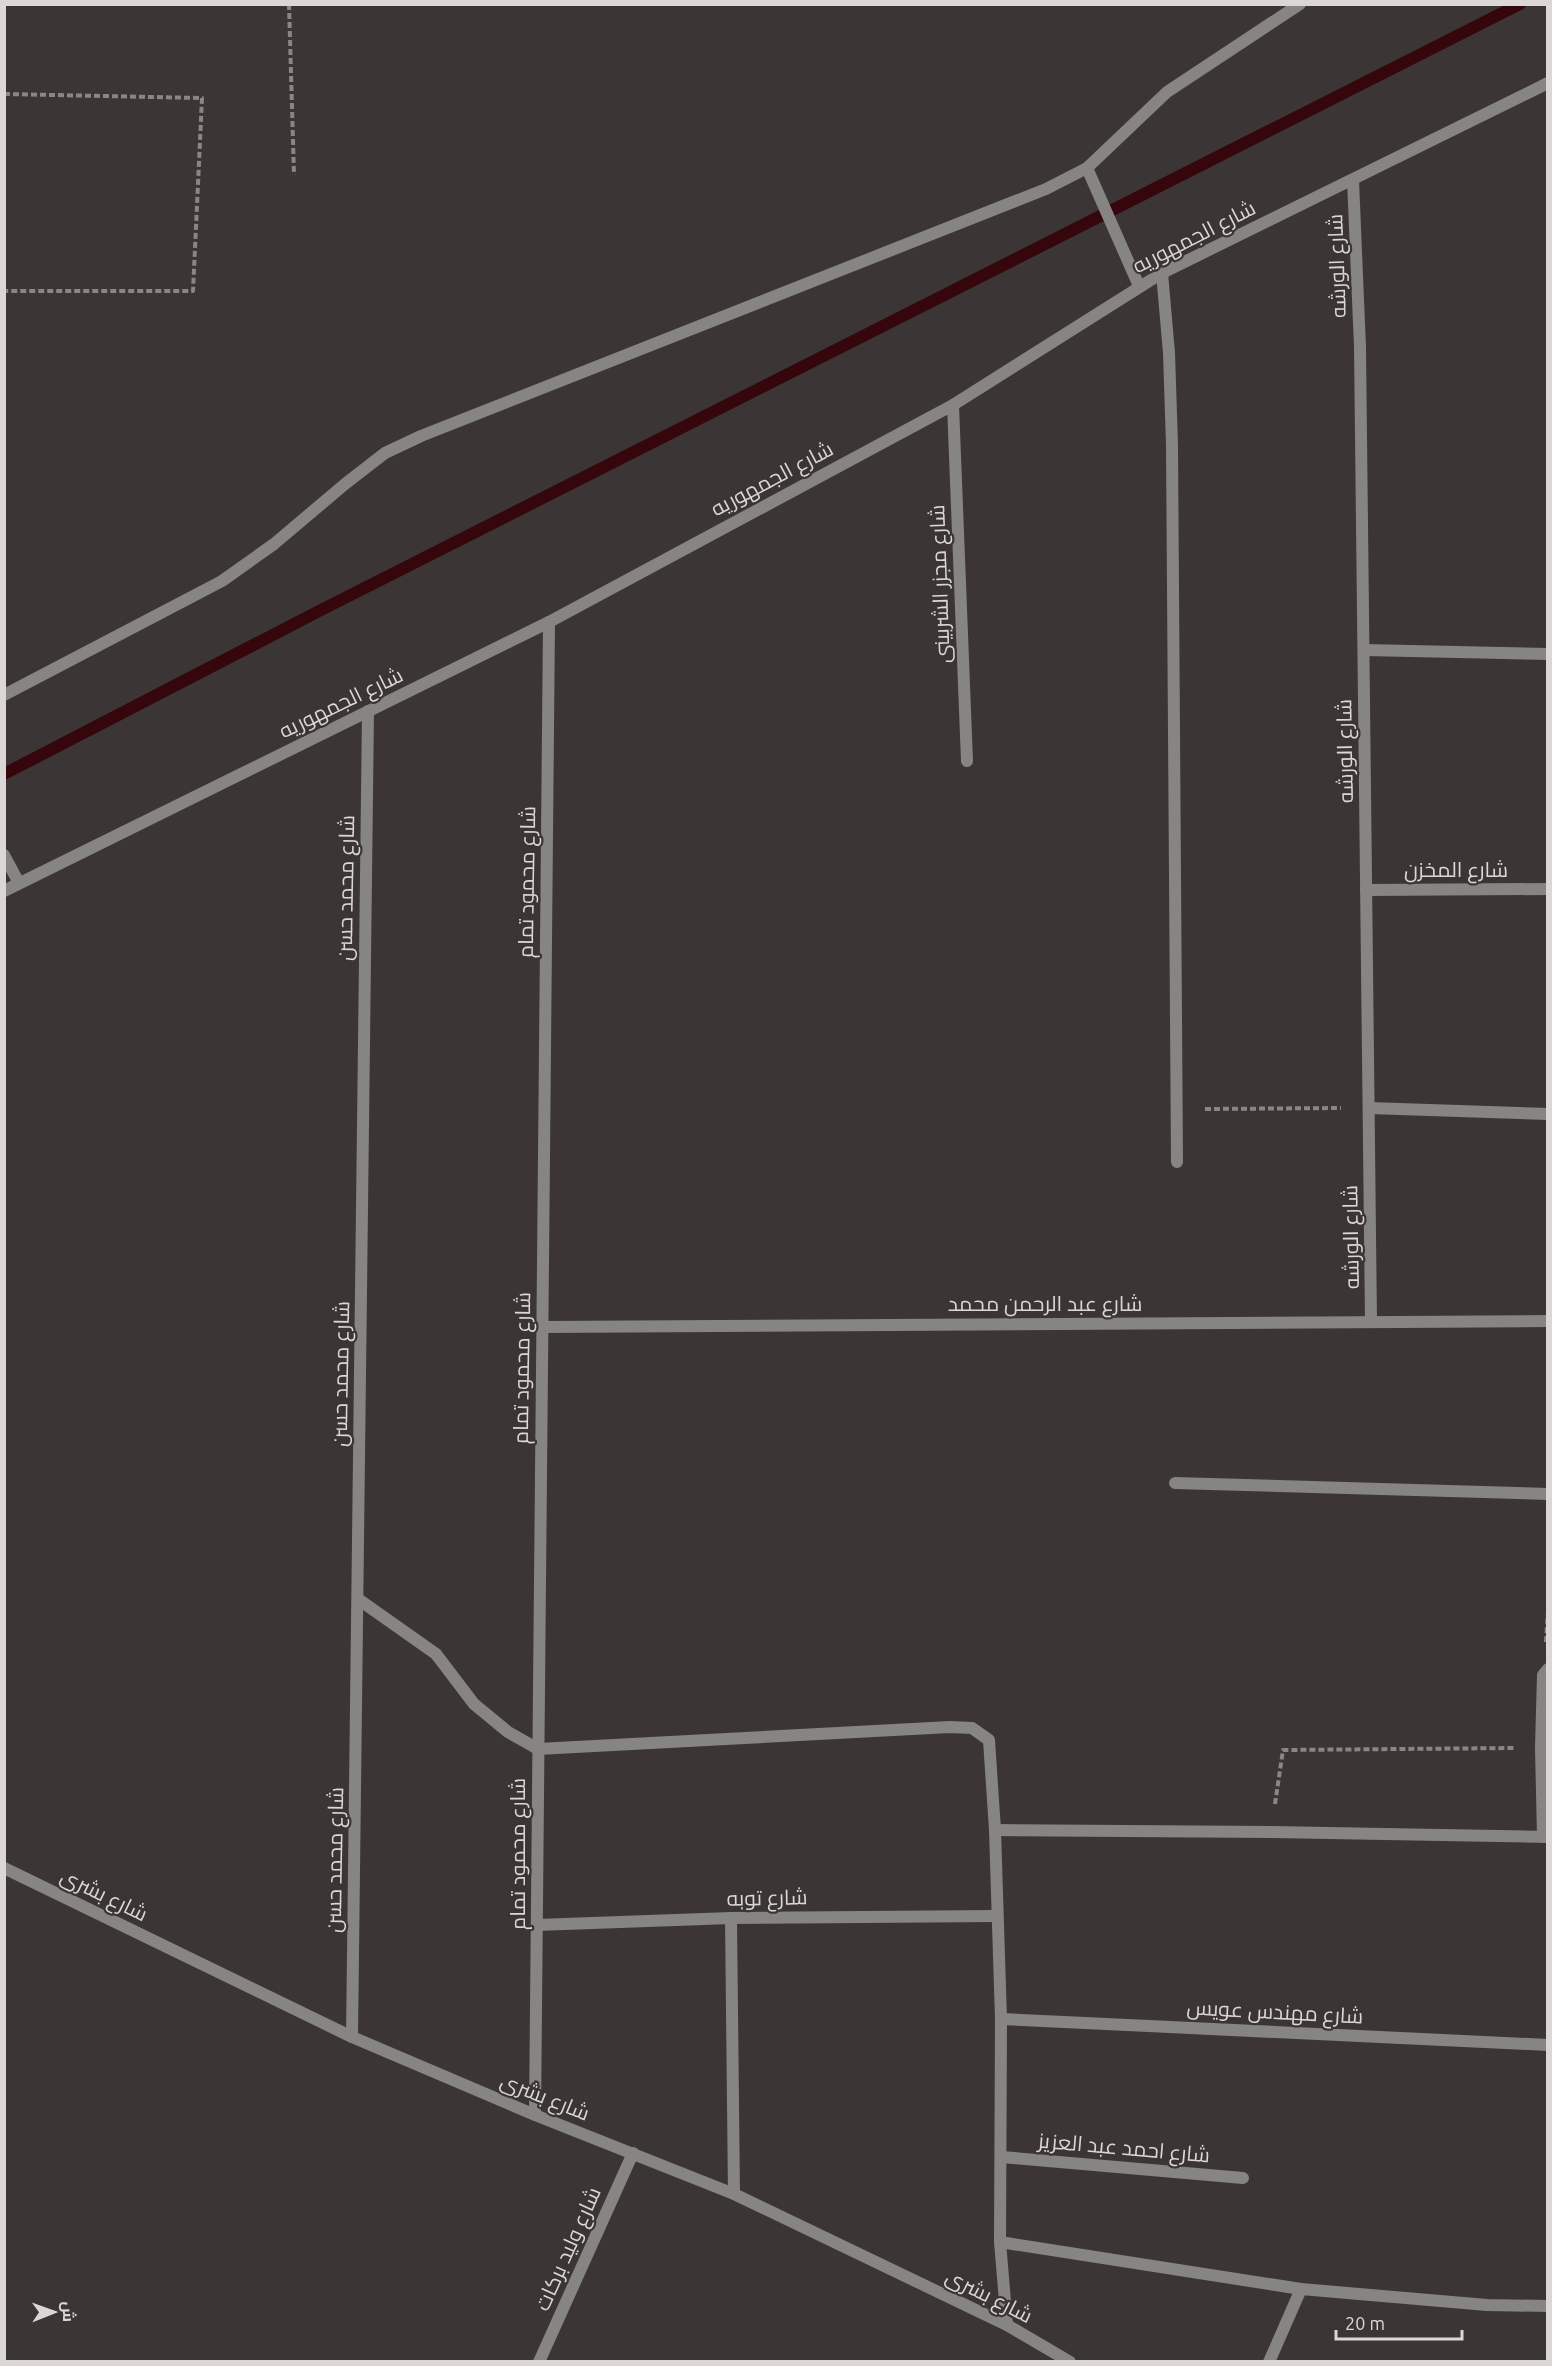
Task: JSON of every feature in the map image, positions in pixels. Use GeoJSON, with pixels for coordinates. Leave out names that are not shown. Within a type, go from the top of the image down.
{"type":"FeatureCollection","features":[{"type":"Feature","properties":{"kind":"street"},"geometry":{"type":"LineString","coordinates":[[4,695],[222,581],[274,544],[385,453],[421,436],[1046,189],[1087,168],[1167,92],[1299,4]]}},
{"type":"Feature","properties":{"kind":"street","name":"شارع الجمهوريه"},"geometry":{"type":"LineString","coordinates":[[4,891],[549,622],[953,405],[1162,273],[1548,83]]}},
{"type":"Feature","properties":{"kind":"street"},"geometry":{"type":"LineString","coordinates":[[1087,168],[1139,286]]}},
{"type":"Feature","properties":{"kind":"street","name":"شارع الورشه"},"geometry":{"type":"LineString","coordinates":[[1353,180],[1360,347],[1371,1322]]}},
{"type":"Feature","properties":{"kind":"street"},"geometry":{"type":"LineString","coordinates":[[1162,273],[1169,353],[1173,445],[1177,1162]]}},
{"type":"Feature","properties":{"kind":"street","name":"شارع مجزر الشربينى"},"geometry":{"type":"LineString","coordinates":[[953,405],[967,761]]}},
{"type":"Feature","properties":{"kind":"street","name":"شارع محمود تمام"},"geometry":{"type":"LineString","coordinates":[[535,2115],[549,622]]}},
{"type":"Feature","properties":{"kind":"street"},"geometry":{"type":"LineString","coordinates":[[1364,650],[1548,654]]}},
{"type":"Feature","properties":{"kind":"street","name":"شارع محمد حسن"},"geometry":{"type":"LineString","coordinates":[[352,2037],[368,711]]}},
{"type":"Feature","properties":{"kind":"street"},"geometry":{"type":"LineString","coordinates":[[4,855],[19,883]]}},
{"type":"Feature","properties":{"kind":"street","name":"شارع المخزن"},"geometry":{"type":"LineString","coordinates":[[1366,890],[1548,889]]}},
{"type":"Feature","properties":{"kind":"street"},"geometry":{"type":"LineString","coordinates":[[1369,1108],[1548,1114]]}},
{"type":"Feature","properties":{"kind":"street","name":"شارع عبد الرحمن محمد"},"geometry":{"type":"LineString","coordinates":[[542,1327],[1548,1321]]}},
{"type":"Feature","properties":{"kind":"street"},"geometry":{"type":"LineString","coordinates":[[1175,1483],[1548,1494]]}},
{"type":"Feature","properties":{"kind":"street"},"geometry":{"type":"LineString","coordinates":[[358,1599],[436,1654],[474,1704],[508,1732],[538,1749],[950,1727],[972,1728],[989,1740],[995,1830],[1001,2019],[1000,2242],[1006,2325]]}},
{"type":"Feature","properties":{"kind":"street"},"geometry":{"type":"LineString","coordinates":[[995,1830],[1545,1837],[1541,1748],[1543,1675],[1548,1669]]}},
{"type":"Feature","properties":{"kind":"street","name":"شارع بشرى"},"geometry":{"type":"LineString","coordinates":[[4,1868],[352,2037],[535,2115],[734,2194],[1006,2325],[1070,2361]]}},
{"type":"Feature","properties":{"kind":"street","name":"شارع توبه"},"geometry":{"type":"LineString","coordinates":[[537,1925],[731,1918],[997,1916]]}},
{"type":"Feature","properties":{"kind":"street"},"geometry":{"type":"LineString","coordinates":[[731,1918],[734,2194]]}},
{"type":"Feature","properties":{"kind":"street","name":"شارع مهندس عويس"},"geometry":{"type":"LineString","coordinates":[[1001,2019],[1548,2044]]}},
{"type":"Feature","properties":{"kind":"street","name":"شارع وليد بركات"},"geometry":{"type":"LineString","coordinates":[[539,2361],[633,2153]]}},
{"type":"Feature","properties":{"kind":"street","name":"شارع احمد عبد العزيز"},"geometry":{"type":"LineString","coordinates":[[1002,2157],[1243,2178]]}},
{"type":"Feature","properties":{"kind":"street"},"geometry":{"type":"LineString","coordinates":[[1000,2242],[1300,2289],[1487,2305],[1548,2306]]}},
{"type":"Feature","properties":{"kind":"street"},"geometry":{"type":"LineString","coordinates":[[1269,2361],[1300,2289]]}},
{"type":"Feature","properties":{"kind":"path"},"geometry":{"type":"LineString","coordinates":[[289,4],[294,175]]}},
{"type":"Feature","properties":{"kind":"path"},"geometry":{"type":"LineString","coordinates":[[4,94],[202,98],[193,291],[4,291]]}},
{"type":"Feature","properties":{"kind":"path"},"geometry":{"type":"LineString","coordinates":[[1176,1109],[1369,1108]]}},
{"type":"Feature","properties":{"kind":"path"},"geometry":{"type":"LineString","coordinates":[[1272,1832],[1283,1750],[1541,1748]]}},
{"type":"Feature","properties":{"kind":"waterway"},"geometry":{"type":"LineString","coordinates":[[4,774],[321,610],[1520,4]]}}]}
